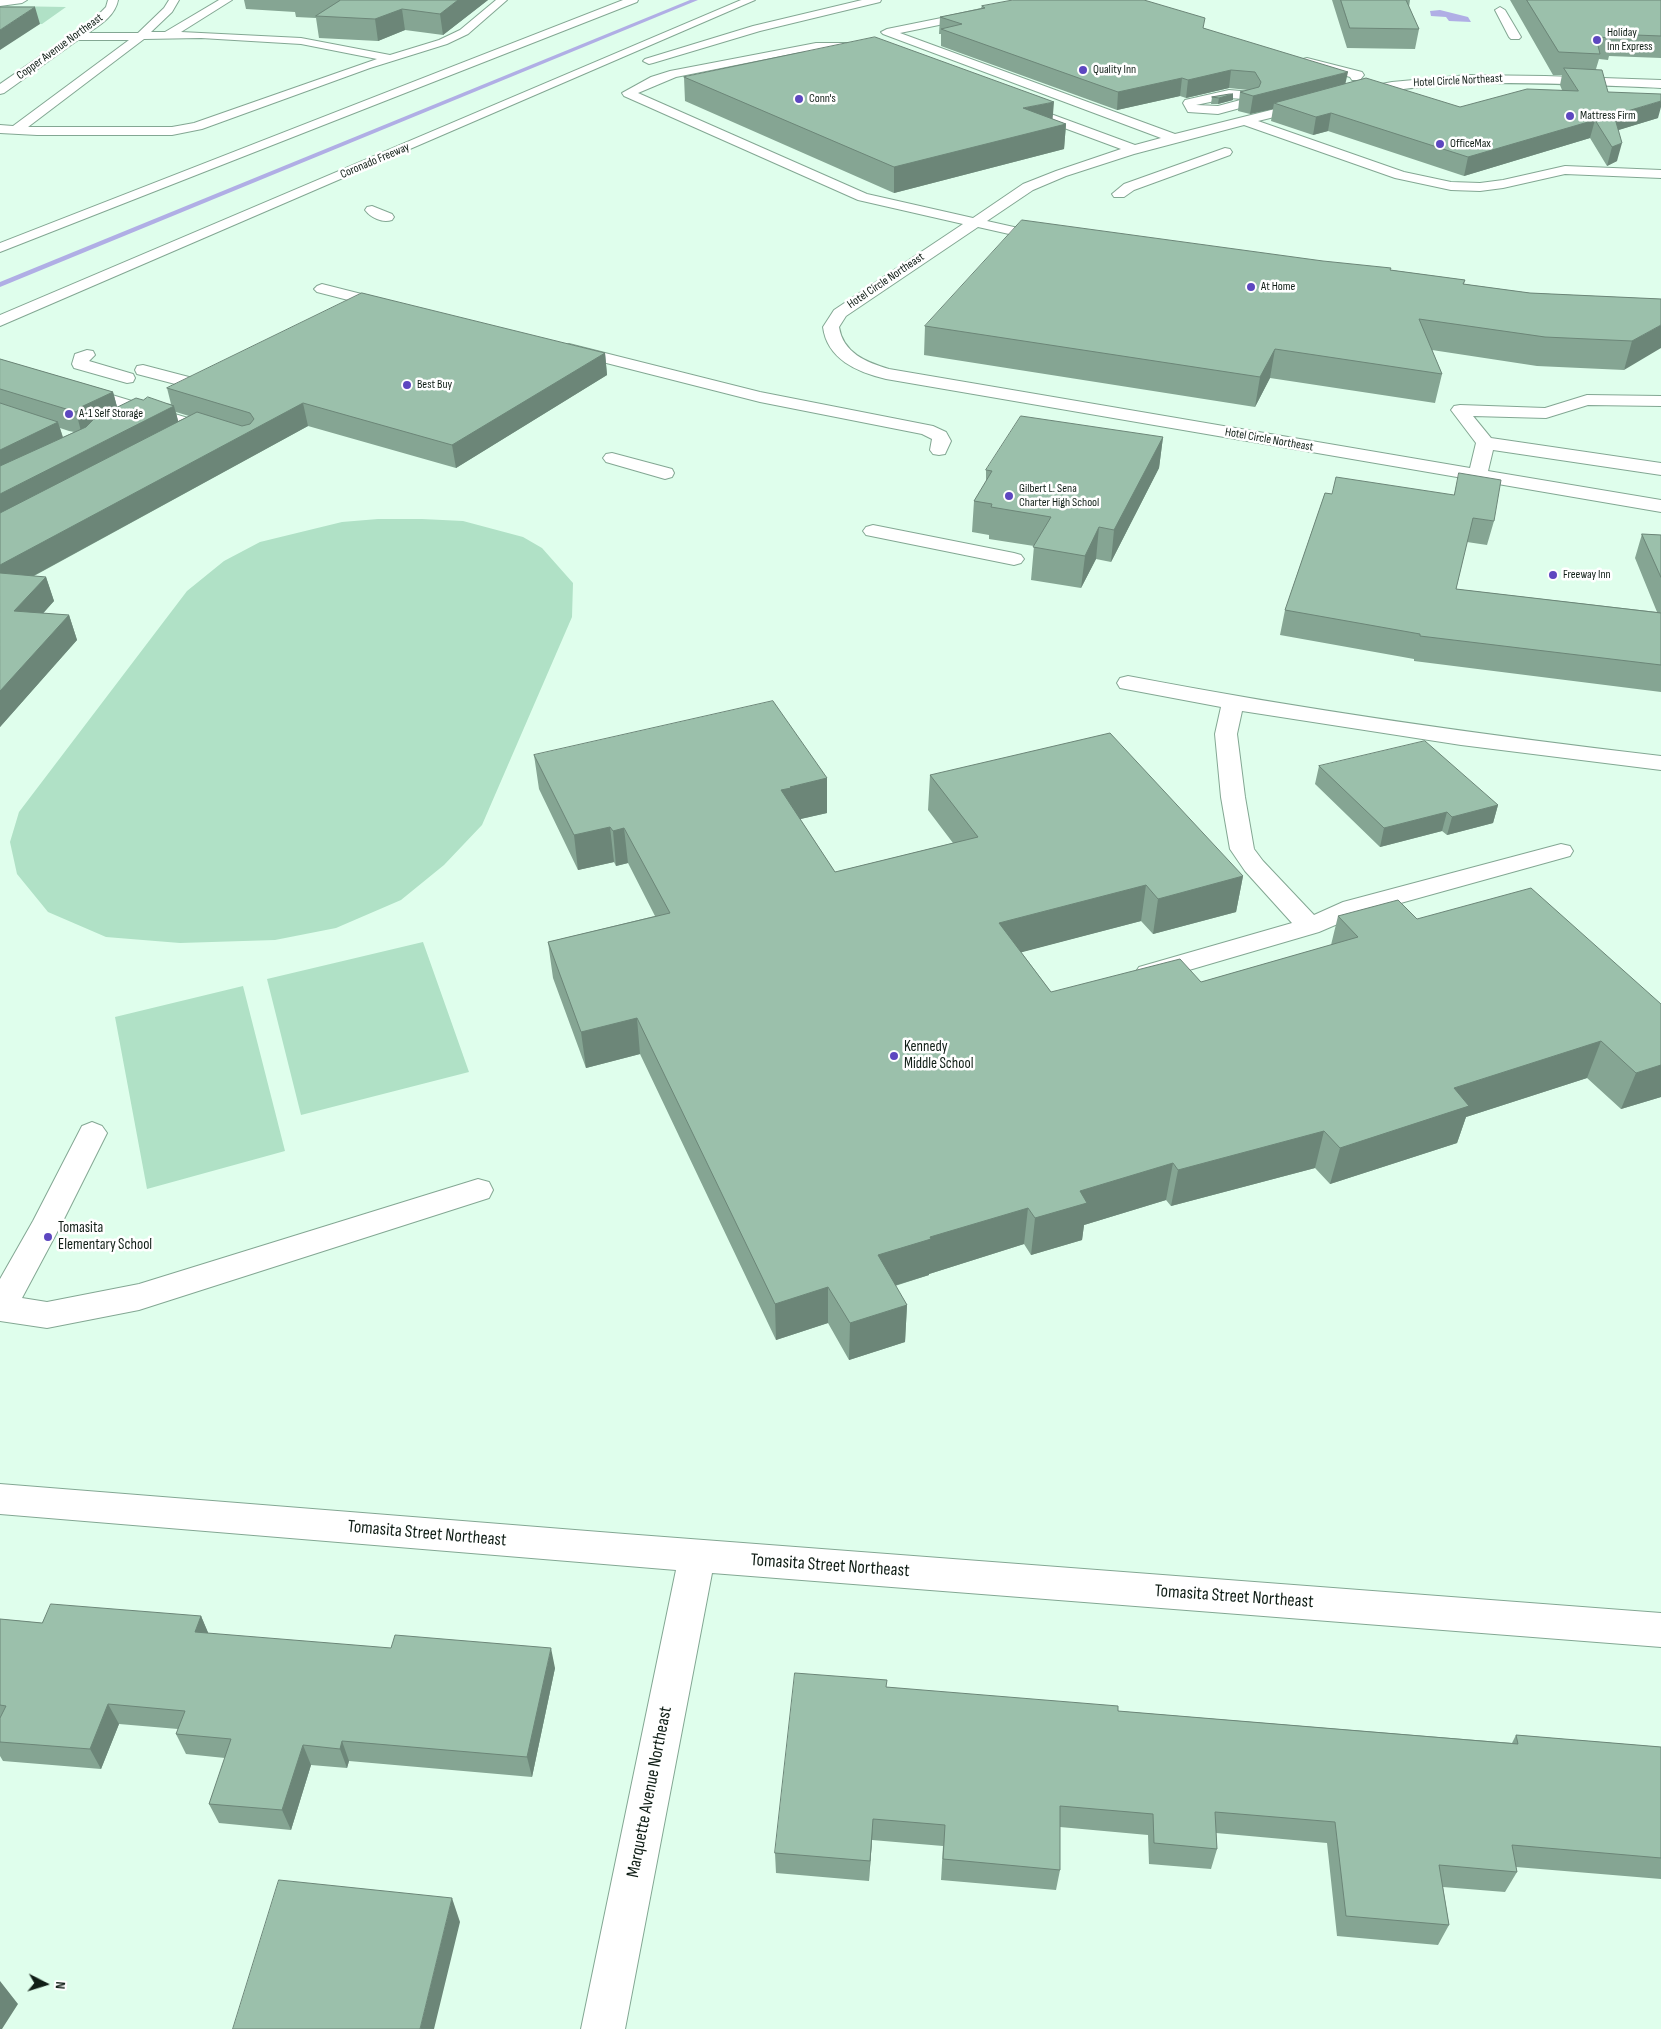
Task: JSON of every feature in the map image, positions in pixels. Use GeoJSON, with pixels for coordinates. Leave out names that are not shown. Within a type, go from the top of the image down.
{"type":"FeatureCollection","features":[{"type":"Feature","properties":{"kind":"main road"},"geometry":{"type":"LineString","coordinates":[[0,3],[22,0]]}},
{"type":"Feature","properties":{"kind":"main road","name":"Copper Avenue Northeast"},"geometry":{"type":"LineString","coordinates":[[2,86],[106,15],[111,8],[113,0]]}},
{"type":"Feature","properties":{"kind":"main road"},"geometry":{"type":"LineString","coordinates":[[16,130],[140,37],[168,10],[174,0]]}},
{"type":"Feature","properties":{"kind":"main road"},"geometry":{"type":"LineString","coordinates":[[167,36],[227,0]]}},
{"type":"Feature","properties":{"kind":"main road"},"geometry":{"type":"LineString","coordinates":[[0,129],[172,131],[197,126],[443,42],[464,32],[502,0]]}},
{"type":"Feature","properties":{"kind":"main road"},"geometry":{"type":"LineString","coordinates":[[0,248],[632,0]]}},
{"type":"Feature","properties":{"kind":"main road","name":"Coronado Freeway"},"geometry":{"type":"LineString","coordinates":[[0,321],[750,0]]}},
{"type":"Feature","properties":{"kind":"main road"},"geometry":{"type":"LineString","coordinates":[[636,66],[757,28],[876,0]]}},
{"type":"Feature","properties":{"kind":"main road"},"geometry":{"type":"LineString","coordinates":[[1046,0],[887,32],[1012,77],[1176,140]]}},
{"type":"Feature","properties":{"kind":"main road"},"geometry":{"type":"LineString","coordinates":[[1500,10],[1515,37]]}},
{"type":"Feature","properties":{"kind":"main road"},"geometry":{"type":"LineString","coordinates":[[189,174],[544,22]]}},
{"type":"Feature","properties":{"kind":"main road"},"geometry":{"type":"LineString","coordinates":[[76,37],[201,35],[302,42],[392,58]]}},
{"type":"Feature","properties":{"kind":"main road"},"geometry":{"type":"LineString","coordinates":[[888,58],[852,46],[810,46],[674,74],[655,80],[628,93],[863,197],[1064,242]]}},
{"type":"Feature","properties":{"kind":"main road"},"geometry":{"type":"LineString","coordinates":[[1294,57],[1338,71]]}},
{"type":"Feature","properties":{"kind":"main road","name":"Hotel Circle Northeast"},"geometry":{"type":"LineString","coordinates":[[1342,96],[1397,85],[1464,78],[1661,84]]}},
{"type":"Feature","properties":{"kind":"main road","name":"Hotel Circle Northeast"},"geometry":{"type":"LineString","coordinates":[[1323,101],[1136,150],[1051,177],[1028,187],[840,313],[831,327],[831,334],[838,349],[862,366],[886,374],[1478,476],[1658,505]]}},
{"type":"Feature","properties":{"kind":"main road"},"geometry":{"type":"LineString","coordinates":[[1009,103],[1136,150]]}},
{"type":"Feature","properties":{"kind":"main road"},"geometry":{"type":"LineString","coordinates":[[1246,121],[1396,174],[1450,186],[1480,187],[1504,184],[1565,170],[1661,174]]}},
{"type":"Feature","properties":{"kind":"main road"},"geometry":{"type":"LineString","coordinates":[[279,202],[384,168],[498,122]]}},
{"type":"Feature","properties":{"kind":"main road"},"geometry":{"type":"LineString","coordinates":[[1119,194],[1129,187],[1225,152]]}},
{"type":"Feature","properties":{"kind":"main road"},"geometry":{"type":"LineString","coordinates":[[372,210],[376,214],[387,216]]}},
{"type":"Feature","properties":{"kind":"main road"},"geometry":{"type":"LineString","coordinates":[[322,289],[409,310]]}},
{"type":"Feature","properties":{"kind":"main road"},"geometry":{"type":"LineString","coordinates":[[551,345],[760,397],[927,430],[940,436],[942,441],[939,450]]}},
{"type":"Feature","properties":{"kind":"main road"},"geometry":{"type":"LineString","coordinates":[[87,355],[81,358],[80,364],[127,378]]}},
{"type":"Feature","properties":{"kind":"main road"},"geometry":{"type":"LineString","coordinates":[[143,370],[202,386]]}},
{"type":"Feature","properties":{"kind":"main road"},"geometry":{"type":"LineString","coordinates":[[60,384],[229,436]]}},
{"type":"Feature","properties":{"kind":"main road"},"geometry":{"type":"LineString","coordinates":[[1658,505],[1655,468],[1485,443],[1460,410],[1546,413],[1587,400],[1661,401]]}},
{"type":"Feature","properties":{"kind":"main road"},"geometry":{"type":"LineString","coordinates":[[119,423],[145,410]]}},
{"type":"Feature","properties":{"kind":"main road"},"geometry":{"type":"LineString","coordinates":[[175,441],[201,427]]}},
{"type":"Feature","properties":{"kind":"main road"},"geometry":{"type":"LineString","coordinates":[[1478,476],[1485,443]]}},
{"type":"Feature","properties":{"kind":"main road"},"geometry":{"type":"LineString","coordinates":[[612,458],[665,473]]}},
{"type":"Feature","properties":{"kind":"main road"},"geometry":{"type":"LineString","coordinates":[[873,531],[1014,559]]}},
{"type":"Feature","properties":{"kind":"main road"},"geometry":{"type":"LineString","coordinates":[[1128,683],[1232,704],[1559,751],[1661,763]]}},
{"type":"Feature","properties":{"kind":"main road"},"geometry":{"type":"LineString","coordinates":[[1232,704],[1226,734],[1233,797],[1242,849],[1254,866],[1310,926]]}},
{"type":"Feature","properties":{"kind":"main road"},"geometry":{"type":"LineString","coordinates":[[1128,979],[1310,926],[1352,908],[1561,851]]}},
{"type":"Feature","properties":{"kind":"main road"},"geometry":{"type":"LineString","coordinates":[[92,1133],[47,1223],[0,1307],[47,1315],[139,1297],[478,1190]]}},
{"type":"Feature","properties":{"kind":"main road","name":"Tomasita Street Northeast"},"geometry":{"type":"LineString","coordinates":[[0,1499],[697,1556],[1661,1630]]}},
{"type":"Feature","properties":{"kind":"main road","name":"Marquette Avenue Northeast"},"geometry":{"type":"LineString","coordinates":[[603,2029],[697,1556]]}},
{"type":"Feature","properties":{"kind":"green space"},"geometry":{"type":"Polygon","coordinates":[[[0,7],[66,7],[42,24],[0,23],[0,7]]]}},
{"type":"Feature","properties":{"kind":"green space"},"geometry":{"type":"Polygon","coordinates":[[[378,519],[463,521],[523,537],[542,548],[573,583],[572,617],[482,825],[444,865],[401,900],[336,928],[275,940],[180,943],[106,937],[48,912],[17,874],[10,842],[19,812],[187,591],[224,561],[260,542],[342,522],[378,519]]]}},
{"type":"Feature","properties":{"kind":"green space"},"geometry":{"type":"Polygon","coordinates":[[[423,942],[469,1072],[301,1115],[267,979],[423,942]]]}},
{"type":"Feature","properties":{"kind":"green space"},"geometry":{"type":"Polygon","coordinates":[[[243,986],[285,1151],[147,1189],[115,1017],[243,986]]]}},
{"type":"Feature","properties":{"kind":"water"},"geometry":{"type":"Polygon","coordinates":[[[1440,10],[1468,17],[1471,22],[1449,21],[1446,17],[1431,16],[1430,11],[1440,10]]]}},
{"type":"Feature","properties":{"kind":"building"},"geometry":{"type":"Polygon","coordinates":[[[341,0],[458,0],[440,14],[402,9],[375,19],[316,16],[341,0]]]}},
{"type":"Feature","properties":{"kind":"building"},"geometry":{"type":"Polygon","coordinates":[[[1013,0],[1144,0],[1205,18],[1203,28],[1348,72],[1253,96],[1240,92],[1259,87],[1261,82],[1255,72],[1231,70],[1188,80],[1182,78],[1118,92],[941,29],[962,24],[940,17],[1013,0]]]}},
{"type":"Feature","properties":{"kind":"building"},"geometry":{"type":"Polygon","coordinates":[[[1341,0],[1406,0],[1419,29],[1350,28],[1341,0]]]}},
{"type":"Feature","properties":{"kind":"building"},"geometry":{"type":"Polygon","coordinates":[[[1527,0],[1661,0],[1661,36],[1610,34],[1613,38],[1596,37],[1600,54],[1559,52],[1527,0]]]}},
{"type":"Feature","properties":{"kind":"building"},"geometry":{"type":"Polygon","coordinates":[[[0,7],[35,7],[0,30],[0,7]]]}},
{"type":"Feature","properties":{"kind":"building"},"geometry":{"type":"Polygon","coordinates":[[[875,37],[1054,102],[1023,108],[1066,124],[894,167],[684,77],[875,37]]]}},
{"type":"Feature","properties":{"kind":"building"},"geometry":{"type":"Polygon","coordinates":[[[1564,68],[1602,70],[1608,92],[1661,94],[1661,101],[1614,115],[1622,143],[1612,147],[1595,120],[1468,157],[1331,113],[1316,117],[1274,103],[1366,78],[1460,107],[1527,89],[1578,91],[1564,68]]]}},
{"type":"Feature","properties":{"kind":"building"},"geometry":{"type":"Polygon","coordinates":[[[1233,94],[1219,98],[1212,97],[1233,94]]]}},
{"type":"Feature","properties":{"kind":"building"},"geometry":{"type":"Polygon","coordinates":[[[1022,220],[1323,261],[1391,268],[1390,270],[1465,280],[1463,284],[1530,293],[1661,299],[1661,325],[1632,341],[1545,337],[1419,319],[1442,374],[1275,349],[1260,377],[925,326],[1022,220]]]}},
{"type":"Feature","properties":{"kind":"building"},"geometry":{"type":"Polygon","coordinates":[[[362,293],[605,353],[452,445],[303,403],[0,565],[0,513],[197,412],[242,426],[250,424],[254,419],[250,413],[167,388],[362,293]]]}},
{"type":"Feature","properties":{"kind":"building"},"geometry":{"type":"Polygon","coordinates":[[[0,359],[113,392],[81,407],[76,412],[0,389],[0,359]]]}},
{"type":"Feature","properties":{"kind":"building"},"geometry":{"type":"Polygon","coordinates":[[[148,397],[174,406],[0,494],[0,466],[86,427],[95,418],[136,398],[143,400],[148,397]]]}},
{"type":"Feature","properties":{"kind":"building"},"geometry":{"type":"Polygon","coordinates":[[[0,403],[58,422],[0,450],[0,403]]]}},
{"type":"Feature","properties":{"kind":"building"},"geometry":{"type":"Polygon","coordinates":[[[1021,416],[1163,437],[1114,530],[1099,527],[1085,556],[1033,547],[1051,517],[991,507],[992,504],[974,501],[992,471],[986,470],[1021,416]]]}},
{"type":"Feature","properties":{"kind":"building"},"geometry":{"type":"Polygon","coordinates":[[[1459,473],[1501,480],[1494,521],[1473,518],[1456,589],[1661,613],[1661,665],[1420,636],[1420,634],[1285,610],[1325,493],[1332,494],[1336,477],[1454,495],[1459,473]]]}},
{"type":"Feature","properties":{"kind":"building"},"geometry":{"type":"Polygon","coordinates":[[[1642,534],[1661,535],[1661,577],[1642,534]]]}},
{"type":"Feature","properties":{"kind":"building"},"geometry":{"type":"Polygon","coordinates":[[[0,573],[46,577],[14,611],[69,615],[0,691],[0,573]]]}},
{"type":"Feature","properties":{"kind":"building"},"geometry":{"type":"Polygon","coordinates":[[[773,701],[827,778],[781,790],[835,872],[978,837],[930,775],[1110,733],[1243,876],[1158,899],[1146,885],[999,923],[1051,992],[1180,959],[1201,982],[1358,937],[1338,916],[1398,900],[1417,919],[1531,888],[1661,1004],[1661,1065],[1636,1073],[1601,1041],[1454,1088],[1469,1106],[1340,1148],[1324,1131],[1178,1170],[1173,1163],[1080,1191],[1087,1203],[1035,1218],[1028,1208],[930,1237],[931,1239],[878,1255],[907,1305],[850,1323],[828,1287],[775,1304],[637,1018],[581,1032],[548,942],[670,913],[624,828],[613,831],[610,827],[574,835],[534,755],[773,701]]]}},
{"type":"Feature","properties":{"kind":"building"},"geometry":{"type":"Polygon","coordinates":[[[1425,741],[1498,805],[1452,817],[1447,812],[1384,828],[1319,766],[1425,741]]]}},
{"type":"Feature","properties":{"kind":"building"},"geometry":{"type":"Polygon","coordinates":[[[51,1604],[201,1616],[195,1632],[391,1648],[395,1635],[551,1648],[527,1757],[342,1741],[340,1749],[303,1745],[282,1810],[209,1804],[231,1739],[176,1734],[185,1711],[108,1704],[90,1749],[0,1742],[0,1718],[6,1706],[0,1705],[0,1619],[42,1623],[51,1604]]]}},
{"type":"Feature","properties":{"kind":"building"},"geometry":{"type":"Polygon","coordinates":[[[795,1673],[887,1680],[886,1687],[1118,1706],[1118,1711],[1518,1744],[1516,1735],[1661,1747],[1661,1858],[1512,1845],[1517,1872],[1439,1865],[1449,1925],[1346,1916],[1335,1822],[1215,1812],[1217,1849],[1154,1843],[1153,1814],[1060,1806],[1060,1870],[943,1859],[945,1825],[873,1819],[870,1861],[775,1853],[795,1673]]]}},
{"type":"Feature","properties":{"kind":"building"},"geometry":{"type":"Polygon","coordinates":[[[279,1880],[452,1898],[420,2029],[233,2029],[279,1880]]]}},
{"type":"Feature","properties":{"kind":"waterway"},"geometry":{"type":"LineString","coordinates":[[0,285],[695,0]]}},
{"type":"Feature","properties":{"kind":"place","name":"Holiday Inn Express"},"geometry":{"type":"Point","coordinates":[1597,40]}},
{"type":"Feature","properties":{"kind":"place","name":"Quality Inn"},"geometry":{"type":"Point","coordinates":[1083,70]}},
{"type":"Feature","properties":{"kind":"place","name":"Conn's"},"geometry":{"type":"Point","coordinates":[799,99]}},
{"type":"Feature","properties":{"kind":"place","name":"Mattress Firm"},"geometry":{"type":"Point","coordinates":[1570,116]}},
{"type":"Feature","properties":{"kind":"place","name":"OfficeMax"},"geometry":{"type":"Point","coordinates":[1440,144]}},
{"type":"Feature","properties":{"kind":"place","name":"At Home"},"geometry":{"type":"Point","coordinates":[1251,287]}},
{"type":"Feature","properties":{"kind":"place","name":"Best Buy"},"geometry":{"type":"Point","coordinates":[407,385]}},
{"type":"Feature","properties":{"kind":"place","name":"A-1 Self Storage"},"geometry":{"type":"Point","coordinates":[69,414]}},
{"type":"Feature","properties":{"kind":"place","name":"Gilbert L. Sena Charter High School"},"geometry":{"type":"Point","coordinates":[1009,496]}},
{"type":"Feature","properties":{"kind":"place","name":"Freeway Inn"},"geometry":{"type":"Point","coordinates":[1553,575]}},
{"type":"Feature","properties":{"kind":"place","name":"Kennedy Middle School"},"geometry":{"type":"Point","coordinates":[894,1056]}},
{"type":"Feature","properties":{"kind":"place","name":"Tomasita Elementary School"},"geometry":{"type":"Point","coordinates":[48,1237]}}]}
